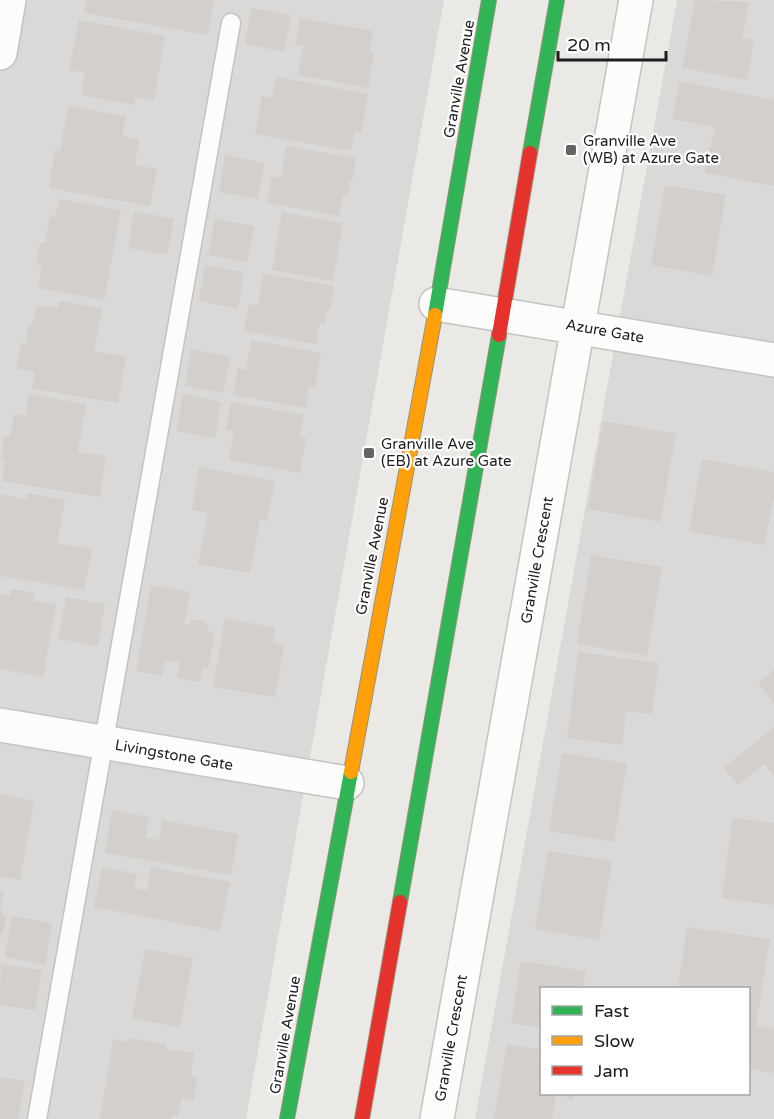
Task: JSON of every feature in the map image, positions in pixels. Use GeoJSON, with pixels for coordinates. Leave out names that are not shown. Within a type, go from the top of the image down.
{"type":"FeatureCollection","features":[{"type":"Feature","properties":{"kind":"main road","name":"Granville Avenue"},"geometry":{"type":"LineString","coordinates":[[287,1119],[436,304],[489,0]]}},
{"type":"Feature","properties":{"kind":"main road"},"geometry":{"type":"LineString","coordinates":[[362,1119],[557,0]]}},
{"type":"Feature","properties":{"kind":"street"},"geometry":{"type":"LineString","coordinates":[[0,53],[9,0]]}},
{"type":"Feature","properties":{"kind":"street","name":"Granville Crescent"},"geometry":{"type":"LineString","coordinates":[[437,1119],[636,0]]}},
{"type":"Feature","properties":{"kind":"street","name":"Azure Gate"},"geometry":{"type":"LineString","coordinates":[[436,304],[774,360]]}},
{"type":"Feature","properties":{"kind":"street","name":"Livingstone Gate"},"geometry":{"type":"LineString","coordinates":[[0,725],[347,783]]}},
{"type":"Feature","properties":{"kind":"lane"},"geometry":{"type":"LineString","coordinates":[[37,1119],[231,23]]}},
{"type":"Feature","properties":{"kind":"shaded area"},"geometry":{"type":"Polygon","coordinates":[[[0,0],[444,0],[246,1119],[0,1119],[0,0]]]}},
{"type":"Feature","properties":{"kind":"shaded area"},"geometry":{"type":"Polygon","coordinates":[[[677,0],[774,0],[774,1119],[475,1119],[677,0]]]}},
{"type":"Feature","properties":{"kind":"building"},"geometry":{"type":"Polygon","coordinates":[[[87,0],[214,0],[208,35],[84,13],[87,0]]]}},
{"type":"Feature","properties":{"kind":"building"},"geometry":{"type":"Polygon","coordinates":[[[695,0],[749,2],[742,38],[754,40],[747,80],[682,68],[695,0]]]}},
{"type":"Feature","properties":{"kind":"building"},"geometry":{"type":"Polygon","coordinates":[[[251,8],[291,15],[284,52],[245,44],[251,8]]]}},
{"type":"Feature","properties":{"kind":"building"},"geometry":{"type":"Polygon","coordinates":[[[300,18],[373,31],[369,52],[374,53],[368,88],[298,75],[303,46],[295,45],[300,18]]]}},
{"type":"Feature","properties":{"kind":"building"},"geometry":{"type":"Polygon","coordinates":[[[79,20],[165,36],[154,101],[135,97],[134,105],[81,95],[85,73],[69,70],[79,20]]]}},
{"type":"Feature","properties":{"kind":"building"},"geometry":{"type":"Polygon","coordinates":[[[276,77],[368,94],[361,133],[354,132],[351,151],[255,134],[262,96],[272,98],[276,77]]]}},
{"type":"Feature","properties":{"kind":"building"},"geometry":{"type":"Polygon","coordinates":[[[680,81],[774,100],[774,186],[705,173],[715,127],[672,119],[680,81]]]}},
{"type":"Feature","properties":{"kind":"building"},"geometry":{"type":"Polygon","coordinates":[[[68,106],[126,116],[122,136],[139,139],[135,165],[157,169],[150,206],[49,188],[55,150],[60,151],[68,106]]]}},
{"type":"Feature","properties":{"kind":"building"},"geometry":{"type":"Polygon","coordinates":[[[286,146],[356,158],[352,182],[350,181],[347,195],[343,195],[339,216],[267,203],[272,176],[281,178],[286,146]]]}},
{"type":"Feature","properties":{"kind":"building"},"geometry":{"type":"Polygon","coordinates":[[[225,155],[264,163],[258,199],[219,192],[225,155]]]}},
{"type":"Feature","properties":{"kind":"building"},"geometry":{"type":"Polygon","coordinates":[[[665,185],[726,195],[712,276],[651,265],[665,185]]]}},
{"type":"Feature","properties":{"kind":"building"},"geometry":{"type":"Polygon","coordinates":[[[59,199],[121,210],[104,300],[38,288],[42,266],[36,264],[40,242],[45,243],[50,216],[55,217],[59,199]]]}},
{"type":"Feature","properties":{"kind":"building"},"geometry":{"type":"Polygon","coordinates":[[[134,211],[174,219],[167,255],[128,248],[134,211]]]}},
{"type":"Feature","properties":{"kind":"building"},"geometry":{"type":"Polygon","coordinates":[[[282,212],[343,223],[333,281],[272,270],[282,212]]]}},
{"type":"Feature","properties":{"kind":"building"},"geometry":{"type":"Polygon","coordinates":[[[215,219],[254,226],[247,262],[208,255],[215,219]]]}},
{"type":"Feature","properties":{"kind":"building"},"geometry":{"type":"Polygon","coordinates":[[[205,265],[244,272],[238,309],[199,301],[205,265]]]}},
{"type":"Feature","properties":{"kind":"building"},"geometry":{"type":"Polygon","coordinates":[[[263,274],[334,286],[330,310],[327,310],[325,324],[320,323],[316,344],[244,331],[249,304],[258,306],[263,274]]]}},
{"type":"Feature","properties":{"kind":"building"},"geometry":{"type":"Polygon","coordinates":[[[59,301],[102,308],[94,351],[126,357],[118,403],[32,389],[35,372],[16,368],[21,343],[26,344],[28,325],[32,326],[35,309],[38,309],[39,305],[58,308],[59,301]]]}},
{"type":"Feature","properties":{"kind":"building"},"geometry":{"type":"Polygon","coordinates":[[[251,340],[321,353],[315,387],[309,387],[306,408],[233,395],[238,368],[246,370],[251,340]]]}},
{"type":"Feature","properties":{"kind":"building"},"geometry":{"type":"Polygon","coordinates":[[[191,349],[230,357],[223,393],[185,386],[191,349]]]}},
{"type":"Feature","properties":{"kind":"building"},"geometry":{"type":"Polygon","coordinates":[[[29,394],[86,404],[78,452],[106,456],[100,497],[2,481],[5,459],[1,458],[4,436],[10,437],[14,414],[25,416],[29,394]]]}},
{"type":"Feature","properties":{"kind":"building"},"geometry":{"type":"Polygon","coordinates":[[[183,394],[221,402],[215,438],[176,431],[183,394]]]}},
{"type":"Feature","properties":{"kind":"building"},"geometry":{"type":"Polygon","coordinates":[[[231,402],[304,415],[300,437],[306,438],[300,473],[229,460],[234,431],[226,429],[231,402]]]}},
{"type":"Feature","properties":{"kind":"building"},"geometry":{"type":"Polygon","coordinates":[[[603,421],[676,434],[660,522],[588,509],[603,421]]]}},
{"type":"Feature","properties":{"kind":"building"},"geometry":{"type":"Polygon","coordinates":[[[702,459],[774,472],[774,496],[764,545],[689,531],[702,459]]]}},
{"type":"Feature","properties":{"kind":"building"},"geometry":{"type":"Polygon","coordinates":[[[199,467],[275,481],[267,521],[260,520],[250,573],[198,564],[208,513],[192,510],[199,467]]]}},
{"type":"Feature","properties":{"kind":"building"},"geometry":{"type":"Polygon","coordinates":[[[27,493],[65,500],[57,543],[92,549],[84,590],[0,576],[0,494],[26,499],[27,493]]]}},
{"type":"Feature","properties":{"kind":"building"},"geometry":{"type":"Polygon","coordinates":[[[591,555],[662,567],[647,656],[577,644],[591,555]]]}},
{"type":"Feature","properties":{"kind":"building"},"geometry":{"type":"Polygon","coordinates":[[[151,585],[190,592],[184,626],[194,620],[204,621],[208,626],[208,631],[215,632],[208,668],[203,667],[200,682],[177,678],[180,662],[165,660],[162,676],[136,671],[151,585]]]}},
{"type":"Feature","properties":{"kind":"building"},"geometry":{"type":"Polygon","coordinates":[[[11,589],[35,593],[34,601],[56,604],[43,677],[0,669],[0,594],[10,596],[11,589]]]}},
{"type":"Feature","properties":{"kind":"building"},"geometry":{"type":"Polygon","coordinates":[[[66,597],[105,604],[98,646],[58,639],[66,597]]]}},
{"type":"Feature","properties":{"kind":"building"},"geometry":{"type":"Polygon","coordinates":[[[225,619],[275,627],[273,643],[284,645],[275,697],[213,687],[225,619]]]}},
{"type":"Feature","properties":{"kind":"building"},"geometry":{"type":"Polygon","coordinates":[[[578,652],[659,663],[652,714],[626,711],[622,745],[567,738],[578,652]]]}},
{"type":"Feature","properties":{"kind":"building"},"geometry":{"type":"Polygon","coordinates":[[[774,670],[774,703],[758,683],[774,670]]]}},
{"type":"Feature","properties":{"kind":"building"},"geometry":{"type":"Polygon","coordinates":[[[774,727],[774,776],[764,764],[738,785],[724,768],[774,727]]]}},
{"type":"Feature","properties":{"kind":"building"},"geometry":{"type":"Polygon","coordinates":[[[562,753],[627,763],[614,842],[549,831],[562,753]]]}},
{"type":"Feature","properties":{"kind":"building"},"geometry":{"type":"Polygon","coordinates":[[[0,794],[34,801],[20,880],[0,876],[0,794]]]}},
{"type":"Feature","properties":{"kind":"building"},"geometry":{"type":"Polygon","coordinates":[[[112,810],[149,817],[146,837],[159,840],[162,820],[238,834],[231,875],[105,853],[112,810]]]}},
{"type":"Feature","properties":{"kind":"building"},"geometry":{"type":"Polygon","coordinates":[[[732,818],[774,823],[774,905],[722,898],[732,818]]]}},
{"type":"Feature","properties":{"kind":"building"},"geometry":{"type":"Polygon","coordinates":[[[548,851],[612,861],[599,940],[535,929],[548,851]]]}},
{"type":"Feature","properties":{"kind":"building"},"geometry":{"type":"Polygon","coordinates":[[[102,867],[137,874],[134,888],[147,890],[151,867],[230,882],[220,931],[94,907],[102,867]]]}},
{"type":"Feature","properties":{"kind":"building"},"geometry":{"type":"Polygon","coordinates":[[[0,891],[4,891],[1,908],[0,908],[0,891]]]}},
{"type":"Feature","properties":{"kind":"building"},"geometry":{"type":"Polygon","coordinates":[[[0,908],[6,918],[3,933],[0,935],[0,908]]]}},
{"type":"Feature","properties":{"kind":"building"},"geometry":{"type":"Polygon","coordinates":[[[12,916],[52,923],[45,965],[5,957],[12,916]]]}},
{"type":"Feature","properties":{"kind":"building"},"geometry":{"type":"Polygon","coordinates":[[[687,927],[770,939],[756,1026],[774,1029],[774,1073],[750,1069],[750,987],[678,987],[687,927]]]}},
{"type":"Feature","properties":{"kind":"building"},"geometry":{"type":"Polygon","coordinates":[[[145,949],[193,958],[180,1027],[132,1018],[145,949]]]}},
{"type":"Feature","properties":{"kind":"building"},"geometry":{"type":"Polygon","coordinates":[[[521,961],[586,971],[583,987],[540,987],[540,1028],[511,1023],[521,961]]]}},
{"type":"Feature","properties":{"kind":"building"},"geometry":{"type":"Polygon","coordinates":[[[1,964],[42,970],[35,1010],[0,1005],[1,964]]]}},
{"type":"Feature","properties":{"kind":"building"},"geometry":{"type":"Polygon","coordinates":[[[130,1038],[166,1044],[165,1049],[194,1053],[191,1075],[197,1077],[194,1101],[182,1098],[178,1116],[172,1115],[171,1119],[100,1119],[113,1039],[130,1042],[130,1038]]]}},
{"type":"Feature","properties":{"kind":"building"},"geometry":{"type":"Polygon","coordinates":[[[507,1044],[540,1050],[540,1095],[556,1095],[552,1119],[494,1119],[507,1044]]]}},
{"type":"Feature","properties":{"kind":"building"},"geometry":{"type":"Polygon","coordinates":[[[0,1077],[25,1081],[18,1119],[0,1119],[0,1077]]]}},
{"type":"Feature","properties":{"kind":"building"},"geometry":{"type":"Polygon","coordinates":[[[562,1095],[574,1095],[573,1100],[562,1095]]]}},
{"type":"Feature","properties":{"kind":"traffic: fast"},"geometry":{"type":"LineString","coordinates":[[435,315],[489,0]]}},
{"type":"Feature","properties":{"kind":"traffic: fast"},"geometry":{"type":"LineString","coordinates":[[530,153],[557,0]]}},
{"type":"Feature","properties":{"kind":"traffic: fast"},"geometry":{"type":"LineString","coordinates":[[400,902],[499,335]]}},
{"type":"Feature","properties":{"kind":"traffic: fast"},"geometry":{"type":"LineString","coordinates":[[287,1119],[351,772]]}},
{"type":"Feature","properties":{"kind":"traffic: slow"},"geometry":{"type":"LineString","coordinates":[[351,772],[435,315]]}},
{"type":"Feature","properties":{"kind":"traffic: jam"},"geometry":{"type":"LineString","coordinates":[[499,335],[530,153]]}},
{"type":"Feature","properties":{"kind":"traffic: jam"},"geometry":{"type":"LineString","coordinates":[[362,1119],[400,902]]}},
{"type":"Feature","properties":{"kind":"place","name":"Granville Ave (WB) at Azure Gate"},"geometry":{"type":"Point","coordinates":[571,150]}},
{"type":"Feature","properties":{"kind":"place","name":"Granville Ave (EB) at Azure Gate"},"geometry":{"type":"Point","coordinates":[369,453]}}]}
